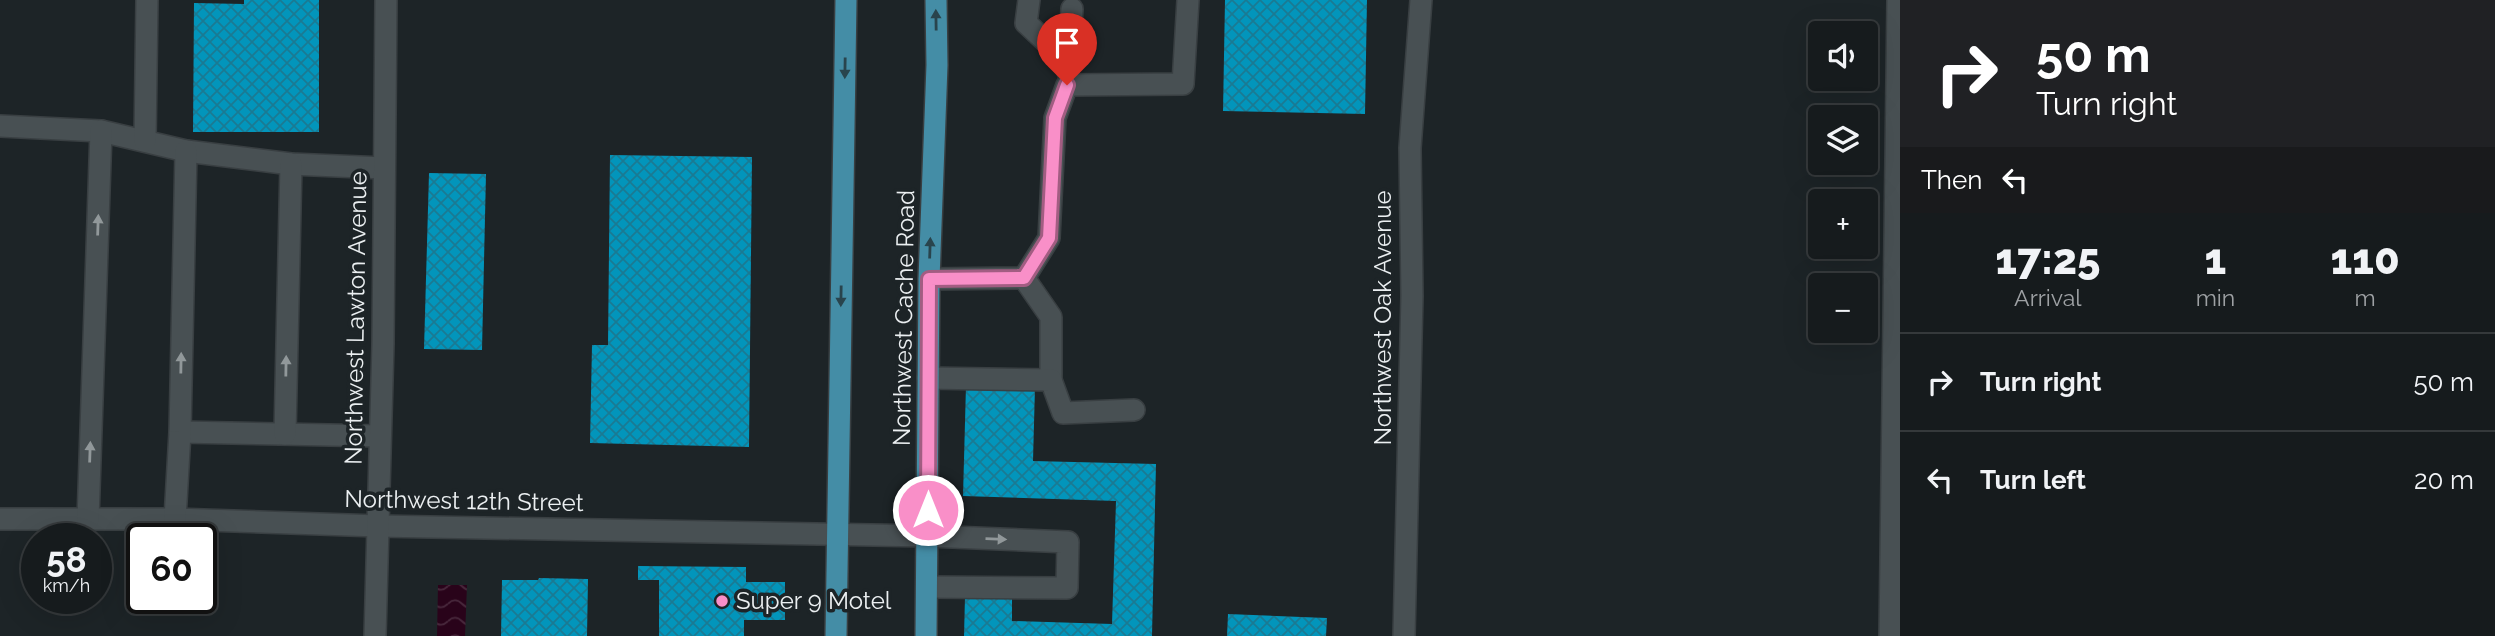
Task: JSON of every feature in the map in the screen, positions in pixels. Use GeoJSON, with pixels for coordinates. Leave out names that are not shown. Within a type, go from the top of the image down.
{"type":"FeatureCollection","features":[{"type":"Feature","properties":{"kind":"main road"},"geometry":{"type":"LineString","coordinates":[[836,636],[846,0]]}},
{"type":"Feature","properties":{"kind":"main road","name":"Northwest Cache Road"},"geometry":{"type":"LineString","coordinates":[[926,636],[929,279],[937,65],[936,0]]}},
{"type":"Feature","properties":{"kind":"street"},"geometry":{"type":"LineString","coordinates":[[145,141],[147,0]]}},
{"type":"Feature","properties":{"kind":"street","name":"Northwest Lawton Avenue"},"geometry":{"type":"LineString","coordinates":[[375,636],[386,0]]}},
{"type":"Feature","properties":{"kind":"street"},"geometry":{"type":"LineString","coordinates":[[1028,0],[1027,23],[1069,63]]}},
{"type":"Feature","properties":{"kind":"street"},"geometry":{"type":"LineString","coordinates":[[1067,85],[1183,84],[1188,0]]}},
{"type":"Feature","properties":{"kind":"street","name":"Northwest Oak Avenue"},"geometry":{"type":"LineString","coordinates":[[1404,636],[1412,296],[1410,148],[1421,0]]}},
{"type":"Feature","properties":{"kind":"street"},"geometry":{"type":"LineString","coordinates":[[1890,636],[1898,0]]}},
{"type":"Feature","properties":{"kind":"street"},"geometry":{"type":"LineString","coordinates":[[1024,278],[1049,238],[1055,118],[1067,85],[1072,9]]}},
{"type":"Feature","properties":{"kind":"street"},"geometry":{"type":"LineString","coordinates":[[0,126],[102,131],[186,150],[292,164],[384,168]]}},
{"type":"Feature","properties":{"kind":"street"},"geometry":{"type":"LineString","coordinates":[[88,520],[102,131]]}},
{"type":"Feature","properties":{"kind":"street"},"geometry":{"type":"LineString","coordinates":[[174,519],[180,432],[186,150]]}},
{"type":"Feature","properties":{"kind":"street"},"geometry":{"type":"LineString","coordinates":[[285,434],[292,164]]}},
{"type":"Feature","properties":{"kind":"street"},"geometry":{"type":"LineString","coordinates":[[929,279],[1024,278]]}},
{"type":"Feature","properties":{"kind":"street"},"geometry":{"type":"LineString","coordinates":[[1024,278],[1051,317],[1051,380],[1063,413],[1134,410]]}},
{"type":"Feature","properties":{"kind":"street"},"geometry":{"type":"LineString","coordinates":[[928,378],[1051,380]]}},
{"type":"Feature","properties":{"kind":"street"},"geometry":{"type":"LineString","coordinates":[[180,432],[380,436]]}},
{"type":"Feature","properties":{"kind":"street","name":"Northwest 12th Street"},"geometry":{"type":"LineString","coordinates":[[0,519],[174,519],[378,526],[928,536],[1068,542],[1067,589],[927,587]]}},
{"type":"Feature","properties":{"kind":"water"},"geometry":{"type":"Polygon","coordinates":[[[438,585],[467,585],[465,636],[437,636],[438,585]]]}},
{"type":"Feature","properties":{"kind":"building"},"geometry":{"type":"Polygon","coordinates":[[[244,0],[319,0],[319,132],[193,132],[194,3],[244,4],[244,0]]]}},
{"type":"Feature","properties":{"kind":"building"},"geometry":{"type":"Polygon","coordinates":[[[1225,0],[1367,0],[1365,114],[1223,111],[1225,0]]]}},
{"type":"Feature","properties":{"kind":"building"},"geometry":{"type":"Polygon","coordinates":[[[610,155],[752,157],[749,447],[590,443],[592,345],[608,345],[610,155]]]}},
{"type":"Feature","properties":{"kind":"building"},"geometry":{"type":"Polygon","coordinates":[[[429,173],[486,174],[482,350],[424,349],[429,173]]]}},
{"type":"Feature","properties":{"kind":"building"},"geometry":{"type":"Polygon","coordinates":[[[966,385],[1035,387],[1033,461],[1156,464],[1152,636],[964,636],[965,596],[1012,598],[1012,621],[1112,624],[1116,501],[963,496],[966,385]]]}},
{"type":"Feature","properties":{"kind":"building","name":"Super 9 Motel"},"geometry":{"type":"Polygon","coordinates":[[[638,566],[746,567],[746,582],[785,582],[785,620],[744,620],[744,636],[659,636],[659,580],[638,580],[638,566]]]}},
{"type":"Feature","properties":{"kind":"building"},"geometry":{"type":"Polygon","coordinates":[[[588,579],[587,636],[501,636],[502,580],[588,579]]]}},
{"type":"Feature","properties":{"kind":"building"},"geometry":{"type":"Polygon","coordinates":[[[1228,614],[1327,618],[1326,636],[1227,636],[1228,614]]]}},
{"type":"Feature","properties":{"kind":"place","name":"Super 9 Motel"},"geometry":{"type":"Point","coordinates":[722,601]}},
{"type":"Feature","properties":{"kind":"route"},"geometry":{"type":"LineString","coordinates":[[928,510],[929,279],[1024,278],[1049,238],[1055,118],[1067,85]]}}]}
